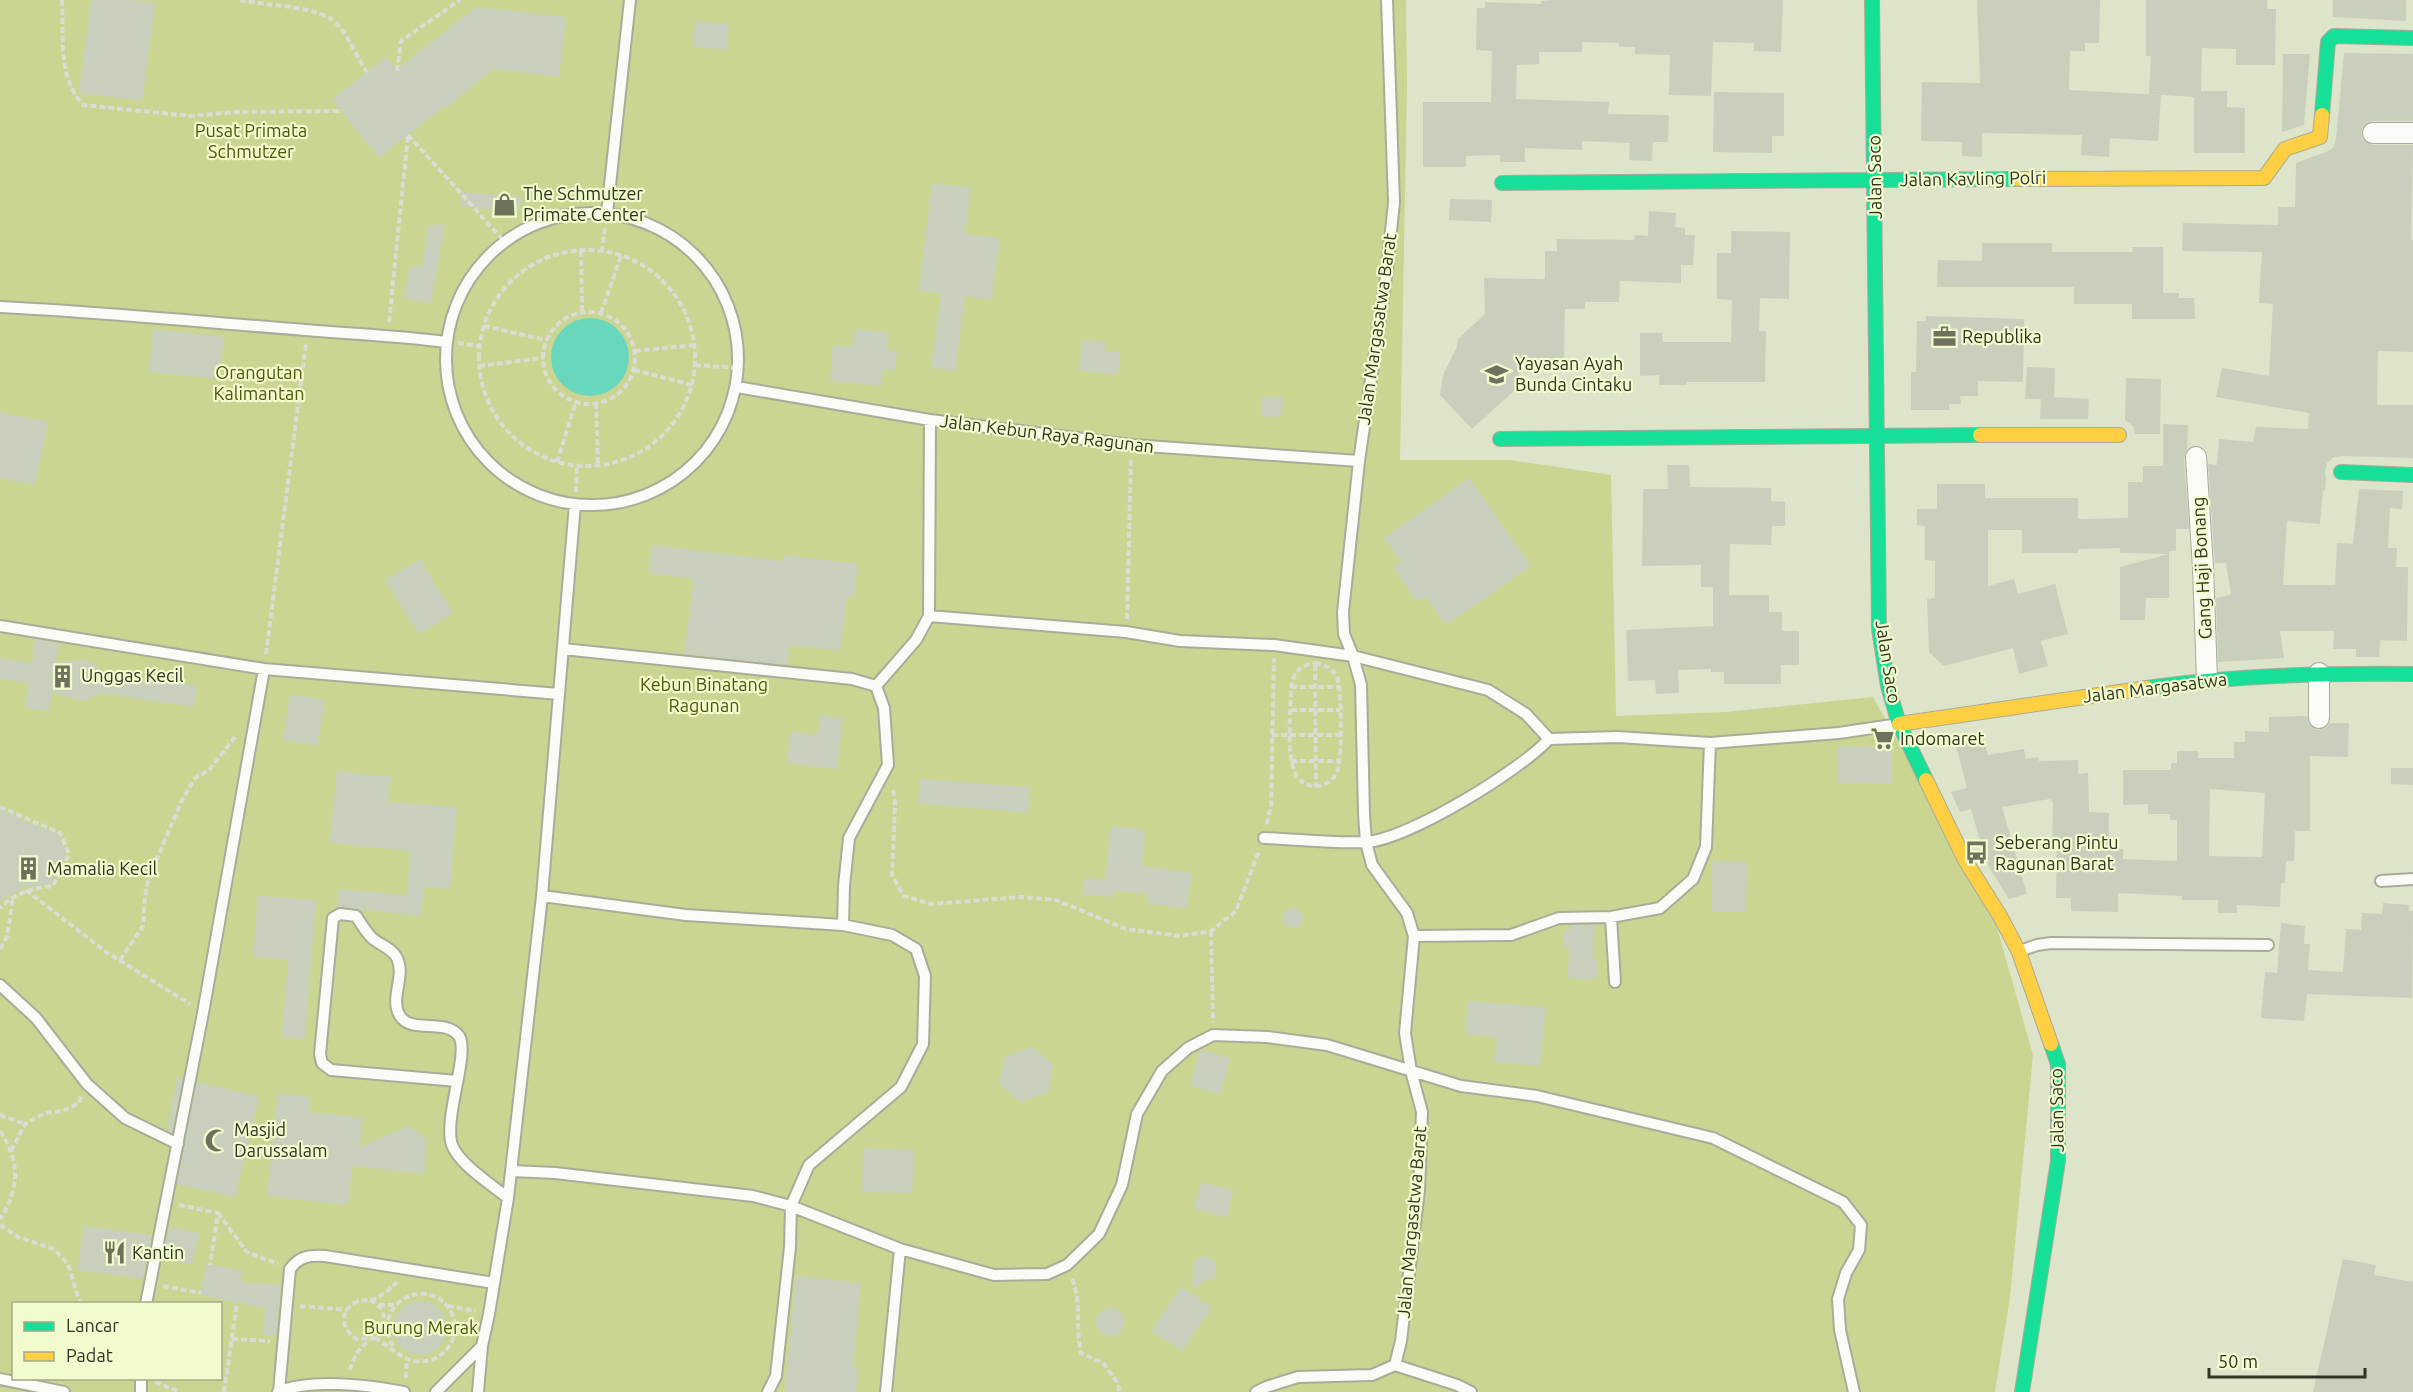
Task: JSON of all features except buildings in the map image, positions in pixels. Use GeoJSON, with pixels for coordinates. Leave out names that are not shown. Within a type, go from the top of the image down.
{"type":"FeatureCollection","features":[{"type":"Feature","properties":{"kind":"main road","name":"Jalan Saco"},"geometry":{"type":"LineString","coordinates":[[1872,0],[1880,628],[1888,686],[1899,724],[1965,860],[2000,916],[2019,952],[2058,1064],[2058,1161],[2022,1392]]}},
{"type":"Feature","properties":{"kind":"main road","name":"Jalan Kavling Polri"},"geometry":{"type":"LineString","coordinates":[[1502,183],[2264,178],[2284,149],[2320,137],[2328,42],[2334,36],[2413,38]]}},
{"type":"Feature","properties":{"kind":"main road"},"geometry":{"type":"LineString","coordinates":[[1500,439],[2119,435]]}},
{"type":"Feature","properties":{"kind":"main road"},"geometry":{"type":"LineString","coordinates":[[2341,472],[2413,475]]}},
{"type":"Feature","properties":{"kind":"main road","name":"Jalan Margasatwa"},"geometry":{"type":"LineString","coordinates":[[1899,724],[2207,679],[2319,673],[2413,674]]}},
{"type":"Feature","properties":{"kind":"street"},"geometry":{"type":"LineString","coordinates":[[2373,133],[2413,133]]}},
{"type":"Feature","properties":{"kind":"street","name":"Gang Haji Bonang"},"geometry":{"type":"LineString","coordinates":[[2196,457],[2204,568],[2207,679]]}},
{"type":"Feature","properties":{"kind":"street"},"geometry":{"type":"LineString","coordinates":[[2319,673],[2319,718]]}},
{"type":"Feature","properties":{"kind":"lane"},"geometry":{"type":"LineString","coordinates":[[607,213],[630,0]]}},
{"type":"Feature","properties":{"kind":"lane","name":"Jalan Margasatwa Barat"},"geometry":{"type":"LineString","coordinates":[[1387,0],[1394,202],[1387,270],[1359,461],[1343,612],[1344,634],[1361,685],[1366,842],[1372,865],[1407,913],[1414,936],[1405,1033],[1411,1071],[1422,1112],[1419,1190],[1401,1341],[1395,1365]]}},
{"type":"Feature","properties":{"kind":"lane"},"geometry":{"type":"LineString","coordinates":[[607,213],[644,222],[677,239],[705,264],[725,296],[737,331],[739,368],[737,387],[725,422],[705,452],[679,477],[647,495],[612,504],[575,504],[538,495],[504,477],[476,450],[456,417],[446,380],[446,342],[456,303],[461,294],[476,269],[504,241],[536,224],[562,216],[607,213]]}},
{"type":"Feature","properties":{"kind":"lane"},"geometry":{"type":"LineString","coordinates":[[0,307],[106,312],[307,330],[388,334],[446,342]]}},
{"type":"Feature","properties":{"kind":"lane","name":"Jalan Kebun Raya Ragunan"},"geometry":{"type":"LineString","coordinates":[[737,387],[930,420],[1132,445],[1359,461]]}},
{"type":"Feature","properties":{"kind":"lane"},"geometry":{"type":"LineString","coordinates":[[876,686],[916,640],[929,616],[930,420]]}},
{"type":"Feature","properties":{"kind":"lane"},"geometry":{"type":"LineString","coordinates":[[478,1392],[482,1346],[512,1171],[542,896],[575,504]]}},
{"type":"Feature","properties":{"kind":"lane"},"geometry":{"type":"LineString","coordinates":[[929,616],[1126,632],[1180,641],[1274,645],[1353,656],[1488,690],[1526,714],[1549,739]]}},
{"type":"Feature","properties":{"kind":"lane"},"geometry":{"type":"LineString","coordinates":[[0,626],[264,669],[559,694]]}},
{"type":"Feature","properties":{"kind":"lane"},"geometry":{"type":"LineString","coordinates":[[563,649],[852,679],[876,686]]}},
{"type":"Feature","properties":{"kind":"lane"},"geometry":{"type":"LineString","coordinates":[[146,1302],[203,1013],[264,669]]}},
{"type":"Feature","properties":{"kind":"lane"},"geometry":{"type":"LineString","coordinates":[[843,925],[849,838],[888,765],[884,708],[876,686]]}},
{"type":"Feature","properties":{"kind":"lane"},"geometry":{"type":"LineString","coordinates":[[1264,838],[1366,842],[1395,836],[1437,815],[1522,764],[1549,739],[1618,737],[1710,742],[1839,733],[1899,724]]}},
{"type":"Feature","properties":{"kind":"lane"},"geometry":{"type":"LineString","coordinates":[[1414,936],[1511,934],[1559,918],[1611,916],[1660,908],[1693,879],[1706,847],[1710,742]]}},
{"type":"Feature","properties":{"kind":"lane"},"geometry":{"type":"LineString","coordinates":[[2381,881],[2413,879]]}},
{"type":"Feature","properties":{"kind":"lane"},"geometry":{"type":"LineString","coordinates":[[542,896],[686,915],[843,925],[892,935],[916,949],[925,975],[923,1044],[901,1087],[809,1165],[791,1206],[790,1247],[776,1376],[768,1392]]}},
{"type":"Feature","properties":{"kind":"lane"},"geometry":{"type":"LineString","coordinates":[[457,1081],[330,1070],[322,1063],[321,1042],[333,918],[340,914],[356,916],[373,939],[397,956],[400,968],[396,1005],[400,1018],[410,1024],[433,1026],[455,1032],[460,1038],[457,1081],[451,1114],[451,1144],[467,1165],[508,1198]]}},
{"type":"Feature","properties":{"kind":"lane"},"geometry":{"type":"LineString","coordinates":[[1611,916],[1615,982]]}},
{"type":"Feature","properties":{"kind":"lane"},"geometry":{"type":"LineString","coordinates":[[2019,952],[2037,945],[2051,943],[2268,945]]}},
{"type":"Feature","properties":{"kind":"lane"},"geometry":{"type":"LineString","coordinates":[[0,985],[36,1018],[87,1084],[125,1118],[178,1144]]}},
{"type":"Feature","properties":{"kind":"lane"},"geometry":{"type":"LineString","coordinates":[[512,1171],[555,1173],[690,1187],[753,1196],[791,1206],[900,1250],[994,1275],[1047,1274],[1066,1266],[1099,1234],[1122,1185],[1137,1114],[1162,1071],[1188,1048],[1213,1035],[1267,1037],[1327,1045],[1461,1086],[1536,1096],[1713,1138],[1843,1202],[1861,1225],[1859,1250],[1846,1273],[1838,1299],[1840,1330],[1854,1392]]}},
{"type":"Feature","properties":{"kind":"lane"},"geometry":{"type":"LineString","coordinates":[[886,1392],[900,1250]]}},
{"type":"Feature","properties":{"kind":"lane"},"geometry":{"type":"LineString","coordinates":[[404,1392],[302,1384],[278,1392],[290,1269],[298,1259],[312,1256],[494,1283]]}},
{"type":"Feature","properties":{"kind":"lane"},"geometry":{"type":"LineString","coordinates":[[436,1392],[482,1346]]}},
{"type":"Feature","properties":{"kind":"lane"},"geometry":{"type":"LineString","coordinates":[[1256,1392],[1298,1377],[1372,1375],[1395,1365],[1457,1385],[1471,1392]]}},
{"type":"Feature","properties":{"kind":"lane"},"geometry":{"type":"LineString","coordinates":[[0,1379],[64,1392]]}},
{"type":"Feature","properties":{"kind":"path"},"geometry":{"type":"LineString","coordinates":[[62,0],[63,66],[71,93],[82,105],[191,116],[236,112],[342,111]]}},
{"type":"Feature","properties":{"kind":"path"},"geometry":{"type":"LineString","coordinates":[[240,0],[296,7],[312,11],[336,23],[367,72]]}},
{"type":"Feature","properties":{"kind":"path"},"geometry":{"type":"LineString","coordinates":[[397,71],[401,41],[460,0]]}},
{"type":"Feature","properties":{"kind":"path"},"geometry":{"type":"LineString","coordinates":[[388,334],[408,135],[504,241]]}},
{"type":"Feature","properties":{"kind":"path"},"geometry":{"type":"LineString","coordinates":[[602,252],[607,213]]}},
{"type":"Feature","properties":{"kind":"path"},"geometry":{"type":"LineString","coordinates":[[581,251],[582,312]]}},
{"type":"Feature","properties":{"kind":"path"},"geometry":{"type":"LineString","coordinates":[[581,251],[621,256],[648,270],[671,290],[686,316],[694,345],[695,365],[692,385],[675,421],[653,443],[627,458],[598,465],[557,462],[521,444],[500,422],[486,396],[479,366],[484,326],[497,299],[517,276],[542,260],[581,251]]}},
{"type":"Feature","properties":{"kind":"path"},"geometry":{"type":"LineString","coordinates":[[601,314],[621,256]]}},
{"type":"Feature","properties":{"kind":"path"},"geometry":{"type":"LineString","coordinates":[[582,312],[601,314],[624,327],[631,338],[634,351],[633,370],[628,382],[620,392],[596,403],[577,402],[564,397],[545,372],[543,358],[546,340],[558,324],[569,316],[582,312]]}},
{"type":"Feature","properties":{"kind":"path"},"geometry":{"type":"LineString","coordinates":[[484,326],[546,340]]}},
{"type":"Feature","properties":{"kind":"path"},"geometry":{"type":"LineString","coordinates":[[264,669],[307,330]]}},
{"type":"Feature","properties":{"kind":"path"},"geometry":{"type":"LineString","coordinates":[[634,351],[694,345]]}},
{"type":"Feature","properties":{"kind":"path"},"geometry":{"type":"LineString","coordinates":[[479,366],[543,358]]}},
{"type":"Feature","properties":{"kind":"path"},"geometry":{"type":"LineString","coordinates":[[695,365],[739,368]]}},
{"type":"Feature","properties":{"kind":"path"},"geometry":{"type":"LineString","coordinates":[[633,370],[692,385]]}},
{"type":"Feature","properties":{"kind":"path"},"geometry":{"type":"LineString","coordinates":[[557,462],[577,402]]}},
{"type":"Feature","properties":{"kind":"path"},"geometry":{"type":"LineString","coordinates":[[596,403],[598,465]]}},
{"type":"Feature","properties":{"kind":"path"},"geometry":{"type":"LineString","coordinates":[[1126,632],[1132,445]]}},
{"type":"Feature","properties":{"kind":"path"},"geometry":{"type":"LineString","coordinates":[[575,504],[577,465]]}},
{"type":"Feature","properties":{"kind":"path"},"geometry":{"type":"LineString","coordinates":[[888,765],[895,803],[892,875],[904,896],[931,904],[1022,897],[1056,900],[1126,929],[1180,936],[1211,931],[1236,911],[1264,838],[1271,806],[1274,645]]}},
{"type":"Feature","properties":{"kind":"path"},"geometry":{"type":"LineString","coordinates":[[1314,649],[1316,787]]}},
{"type":"Feature","properties":{"kind":"path"},"geometry":{"type":"LineString","coordinates":[[1315,663],[1332,669],[1339,687],[1340,710],[1340,761],[1334,778],[1327,784],[1316,787],[1306,785],[1298,778],[1291,762],[1291,687],[1296,670],[1304,665],[1315,663]]}},
{"type":"Feature","properties":{"kind":"path"},"geometry":{"type":"LineString","coordinates":[[1291,687],[1339,687]]}},
{"type":"Feature","properties":{"kind":"path"},"geometry":{"type":"LineString","coordinates":[[1291,710],[1340,710]]}},
{"type":"Feature","properties":{"kind":"path"},"geometry":{"type":"LineString","coordinates":[[120,960],[143,926],[144,897],[149,878],[181,802],[195,778],[209,770],[237,734],[255,717]]}},
{"type":"Feature","properties":{"kind":"path"},"geometry":{"type":"LineString","coordinates":[[1272,735],[1363,735]]}},
{"type":"Feature","properties":{"kind":"path"},"geometry":{"type":"LineString","coordinates":[[1291,762],[1340,761]]}},
{"type":"Feature","properties":{"kind":"path"},"geometry":{"type":"LineString","coordinates":[[0,807],[60,833],[69,854],[53,886],[26,890],[0,908]]}},
{"type":"Feature","properties":{"kind":"path"},"geometry":{"type":"LineString","coordinates":[[26,890],[65,922],[203,1013]]}},
{"type":"Feature","properties":{"kind":"path"},"geometry":{"type":"LineString","coordinates":[[0,949],[7,936],[13,898]]}},
{"type":"Feature","properties":{"kind":"path"},"geometry":{"type":"LineString","coordinates":[[1211,931],[1213,1035]]}},
{"type":"Feature","properties":{"kind":"path"},"geometry":{"type":"LineString","coordinates":[[11,1150],[25,1124],[45,1113],[63,1111],[79,1103],[87,1084]]}},
{"type":"Feature","properties":{"kind":"path"},"geometry":{"type":"LineString","coordinates":[[0,1114],[25,1124]]}},
{"type":"Feature","properties":{"kind":"path"},"geometry":{"type":"LineString","coordinates":[[0,1131],[11,1150],[16,1171],[7,1208],[0,1220]]}},
{"type":"Feature","properties":{"kind":"path"},"geometry":{"type":"LineString","coordinates":[[166,1202],[218,1213],[247,1252],[290,1269]]}},
{"type":"Feature","properties":{"kind":"path"},"geometry":{"type":"LineString","coordinates":[[210,1265],[218,1213]]}},
{"type":"Feature","properties":{"kind":"path"},"geometry":{"type":"LineString","coordinates":[[0,1225],[18,1237],[54,1249],[68,1264],[81,1302]]}},
{"type":"Feature","properties":{"kind":"path"},"geometry":{"type":"LineString","coordinates":[[1066,1266],[1077,1290],[1078,1340],[1081,1353],[1103,1363],[1117,1382],[1120,1392]]}},
{"type":"Feature","properties":{"kind":"path"},"geometry":{"type":"LineString","coordinates":[[405,1268],[392,1287],[370,1300],[355,1302],[347,1310],[344,1321],[347,1332],[357,1339],[373,1338],[414,1361],[432,1359],[446,1352],[451,1343],[454,1328],[453,1316],[447,1306]]}},
{"type":"Feature","properties":{"kind":"path"},"geometry":{"type":"LineString","coordinates":[[150,1283],[201,1293]]}},
{"type":"Feature","properties":{"kind":"path"},"geometry":{"type":"LineString","coordinates":[[394,1348],[387,1334],[387,1323],[395,1305],[404,1298],[416,1294],[428,1294],[447,1306],[489,1314]]}},
{"type":"Feature","properties":{"kind":"path"},"geometry":{"type":"LineString","coordinates":[[349,1386],[354,1356],[359,1348],[382,1330],[385,1321],[383,1310],[370,1300]]}},
{"type":"Feature","properties":{"kind":"path"},"geometry":{"type":"LineString","coordinates":[[224,1392],[237,1303]]}},
{"type":"Feature","properties":{"kind":"path"},"geometry":{"type":"LineString","coordinates":[[287,1305],[347,1310]]}},
{"type":"Feature","properties":{"kind":"path"},"geometry":{"type":"LineString","coordinates":[[379,1305],[395,1305]]}},
{"type":"Feature","properties":{"kind":"path"},"geometry":{"type":"LineString","coordinates":[[232,1339],[284,1341]]}},
{"type":"Feature","properties":{"kind":"path"},"geometry":{"type":"LineString","coordinates":[[151,1380],[180,1392]]}},
{"type":"Feature","properties":{"kind":"green space","name":"Kebun Binatang Ragunan"},"geometry":{"type":"Polygon","coordinates":[[[0,0],[1406,0],[1407,86],[1400,460],[1510,460],[1611,475],[1616,716],[1726,712],[1873,697],[1992,910],[2033,1055],[2010,1297],[1995,1392],[0,1392],[0,0]]]}},
{"type":"Feature","properties":{"kind":"water"},"geometry":{"type":"Polygon","coordinates":[[[590,318],[605,321],[618,329],[626,342],[629,357],[626,372],[618,385],[605,393],[590,396],[575,393],[562,385],[554,372],[551,357],[554,342],[562,329],[575,321],[590,318]]]}},
{"type":"Feature","properties":{"kind":"traffic: fast"},"geometry":{"type":"LineString","coordinates":[[1872,0],[1879,629],[1888,686],[1899,724],[1926,780]]}},
{"type":"Feature","properties":{"kind":"traffic: fast"},"geometry":{"type":"LineString","coordinates":[[2322,115],[2328,42],[2334,36],[2413,38]]}},
{"type":"Feature","properties":{"kind":"traffic: fast"},"geometry":{"type":"LineString","coordinates":[[1502,183],[2018,179]]}},
{"type":"Feature","properties":{"kind":"traffic: fast"},"geometry":{"type":"LineString","coordinates":[[1500,439],[1980,435]]}},
{"type":"Feature","properties":{"kind":"traffic: fast"},"geometry":{"type":"LineString","coordinates":[[2341,472],[2413,475]]}},
{"type":"Feature","properties":{"kind":"traffic: fast"},"geometry":{"type":"LineString","coordinates":[[2147,688],[2214,680],[2280,676],[2413,674]]}},
{"type":"Feature","properties":{"kind":"traffic: fast"},"geometry":{"type":"LineString","coordinates":[[2022,1392],[2058,1161],[2058,1064],[2051,1044]]}},
{"type":"Feature","properties":{"kind":"traffic: slow"},"geometry":{"type":"LineString","coordinates":[[2018,179],[2264,178],[2285,149],[2320,137],[2322,115]]}},
{"type":"Feature","properties":{"kind":"traffic: slow"},"geometry":{"type":"LineString","coordinates":[[1980,435],[2119,435]]}},
{"type":"Feature","properties":{"kind":"traffic: slow"},"geometry":{"type":"LineString","coordinates":[[1899,724],[2147,688]]}},
{"type":"Feature","properties":{"kind":"traffic: slow"},"geometry":{"type":"LineString","coordinates":[[1926,780],[1965,860],[2000,916],[2019,952],[2051,1044]]}},
{"type":"Feature","properties":{"kind":"place","name":"The Schmutzer Primate Center"},"geometry":{"type":"Point","coordinates":[505,204]}},
{"type":"Feature","properties":{"kind":"place","name":"Republika"},"geometry":{"type":"Point","coordinates":[1944,337]}},
{"type":"Feature","properties":{"kind":"place","name":"Yayasan Ayah Bunda Cintaku"},"geometry":{"type":"Point","coordinates":[1497,374]}},
{"type":"Feature","properties":{"kind":"place","name":"Unggas Kecil"},"geometry":{"type":"Point","coordinates":[63,676]}},
{"type":"Feature","properties":{"kind":"place","name":"Indomaret"},"geometry":{"type":"Point","coordinates":[1882,739]}},
{"type":"Feature","properties":{"kind":"place","name":"Seberang Pintu Ragunan Barat"},"geometry":{"type":"Point","coordinates":[1977,853]}},
{"type":"Feature","properties":{"kind":"place","name":"Mamalia Kecil"},"geometry":{"type":"Point","coordinates":[29,869]}},
{"type":"Feature","properties":{"kind":"place","name":"Masjid Darussalam"},"geometry":{"type":"Point","coordinates":[216,1140]}},
{"type":"Feature","properties":{"kind":"place","name":"Kantin"},"geometry":{"type":"Point","coordinates":[114,1253]}},
{"type":"Feature","properties":{"kind":"park label","name":"Pusat Primata Schmutzer"},"geometry":{"type":"Point","coordinates":[251,141]}},
{"type":"Feature","properties":{"kind":"park label","name":"Orangutan Kalimantan"},"geometry":{"type":"Point","coordinates":[259,383]}},
{"type":"Feature","properties":{"kind":"park label","name":"Burung Merak"},"geometry":{"type":"Point","coordinates":[421,1328]}}]}
